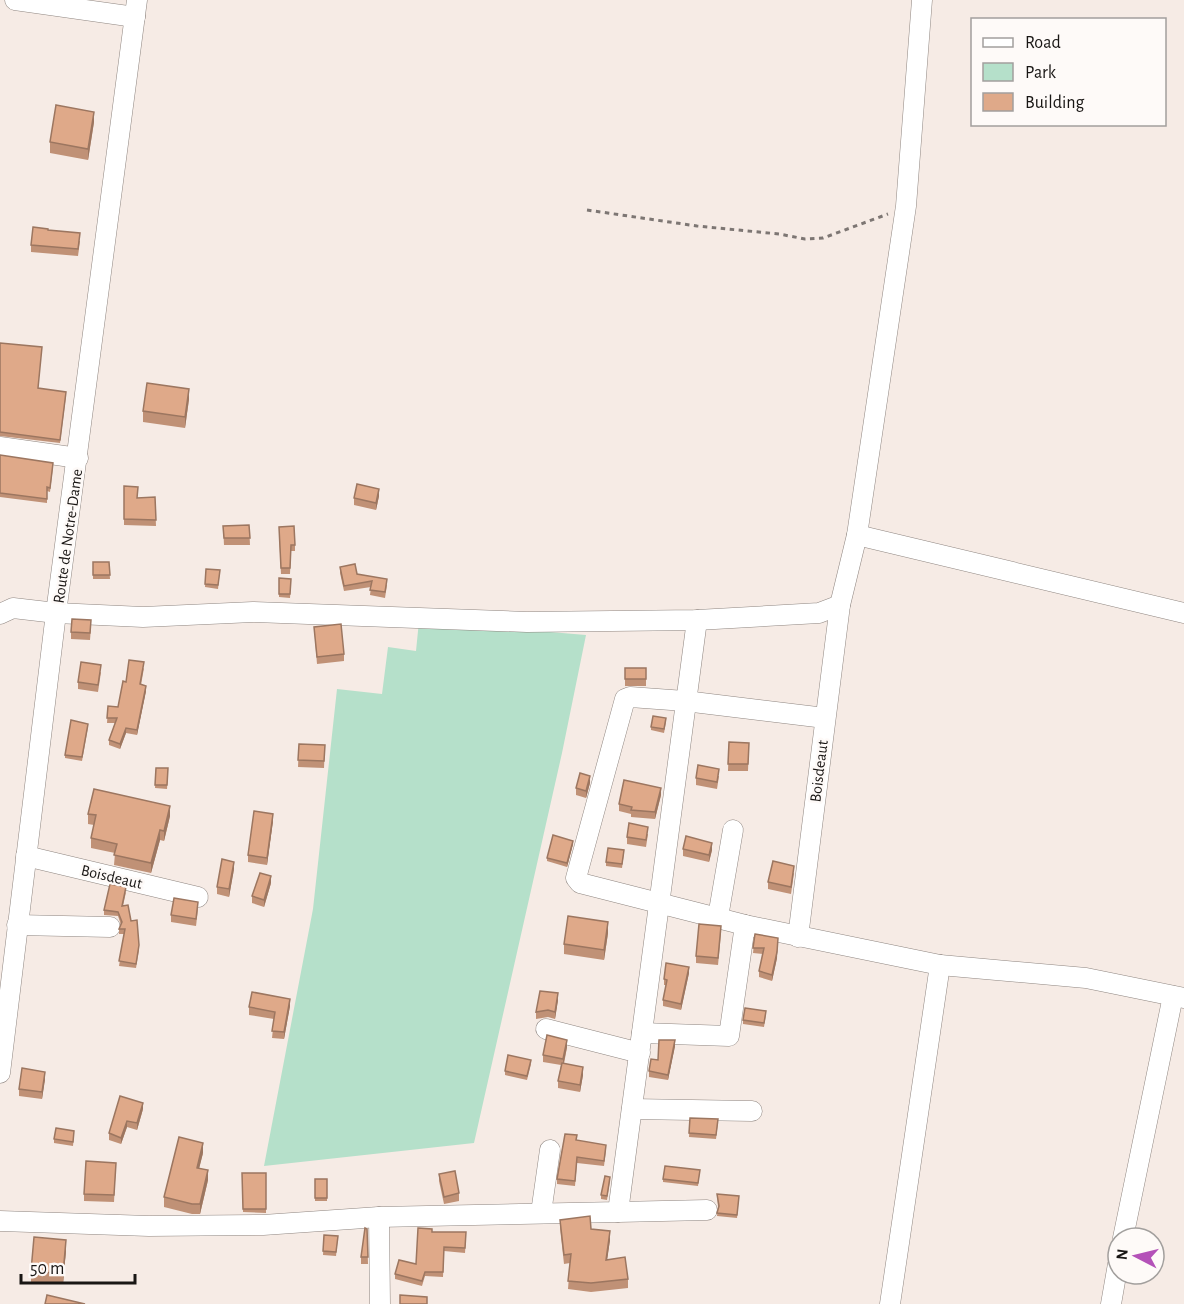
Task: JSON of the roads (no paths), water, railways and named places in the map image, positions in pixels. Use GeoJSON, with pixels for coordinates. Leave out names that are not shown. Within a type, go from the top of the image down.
{"type":"FeatureCollection","features":[{"type":"Feature","properties":{"kind":"street"},"geometry":{"type":"LineString","coordinates":[[15,0],[136,8]]}},
{"type":"Feature","properties":{"kind":"street","name":"Boisdeaut"},"geometry":{"type":"LineString","coordinates":[[798,937],[840,605],[857,535],[906,206],[922,0]]}},
{"type":"Feature","properties":{"kind":"street","name":"Route de Notre-Dame"},"geometry":{"type":"LineString","coordinates":[[0,1073],[5,998],[26,856],[68,613],[78,458],[136,8]]}},
{"type":"Feature","properties":{"kind":"street"},"geometry":{"type":"LineString","coordinates":[[0,447],[78,458]]}},
{"type":"Feature","properties":{"kind":"street"},"geometry":{"type":"LineString","coordinates":[[857,535],[1184,613]]}},
{"type":"Feature","properties":{"kind":"street"},"geometry":{"type":"LineString","coordinates":[[0,614],[14,608],[143,617],[253,612],[527,622],[697,620],[819,613],[840,605]]}},
{"type":"Feature","properties":{"kind":"street"},"geometry":{"type":"LineString","coordinates":[[618,1212],[697,620]]}},
{"type":"Feature","properties":{"kind":"street"},"geometry":{"type":"LineString","coordinates":[[825,718],[685,701],[630,697],[625,699],[576,878],[580,883],[745,925],[939,965],[1086,978],[1178,997],[1126,1226]]}},
{"type":"Feature","properties":{"kind":"street"},"geometry":{"type":"LineString","coordinates":[[718,917],[733,830]]}},
{"type":"Feature","properties":{"kind":"street","name":"Boisdeaut"},"geometry":{"type":"LineString","coordinates":[[26,856],[198,897]]}},
{"type":"Feature","properties":{"kind":"street"},"geometry":{"type":"LineString","coordinates":[[17,925],[110,927]]}},
{"type":"Feature","properties":{"kind":"street"},"geometry":{"type":"LineString","coordinates":[[642,1033],[729,1036],[745,925]]}},
{"type":"Feature","properties":{"kind":"street"},"geometry":{"type":"LineString","coordinates":[[890,1304],[939,965]]}},
{"type":"Feature","properties":{"kind":"street"},"geometry":{"type":"LineString","coordinates":[[546,1029],[640,1053]]}},
{"type":"Feature","properties":{"kind":"street"},"geometry":{"type":"LineString","coordinates":[[632,1109],[752,1111]]}},
{"type":"Feature","properties":{"kind":"street"},"geometry":{"type":"LineString","coordinates":[[541,1214],[550,1150]]}},
{"type":"Feature","properties":{"kind":"street"},"geometry":{"type":"LineString","coordinates":[[0,1221],[251,1226],[379,1216],[707,1210]]}},
{"type":"Feature","properties":{"kind":"street"},"geometry":{"type":"LineString","coordinates":[[379,1216],[380,1304]]}},
{"type":"Feature","properties":{"kind":"street"},"geometry":{"type":"LineString","coordinates":[[1111,1304],[1114,1286]]}}]}
